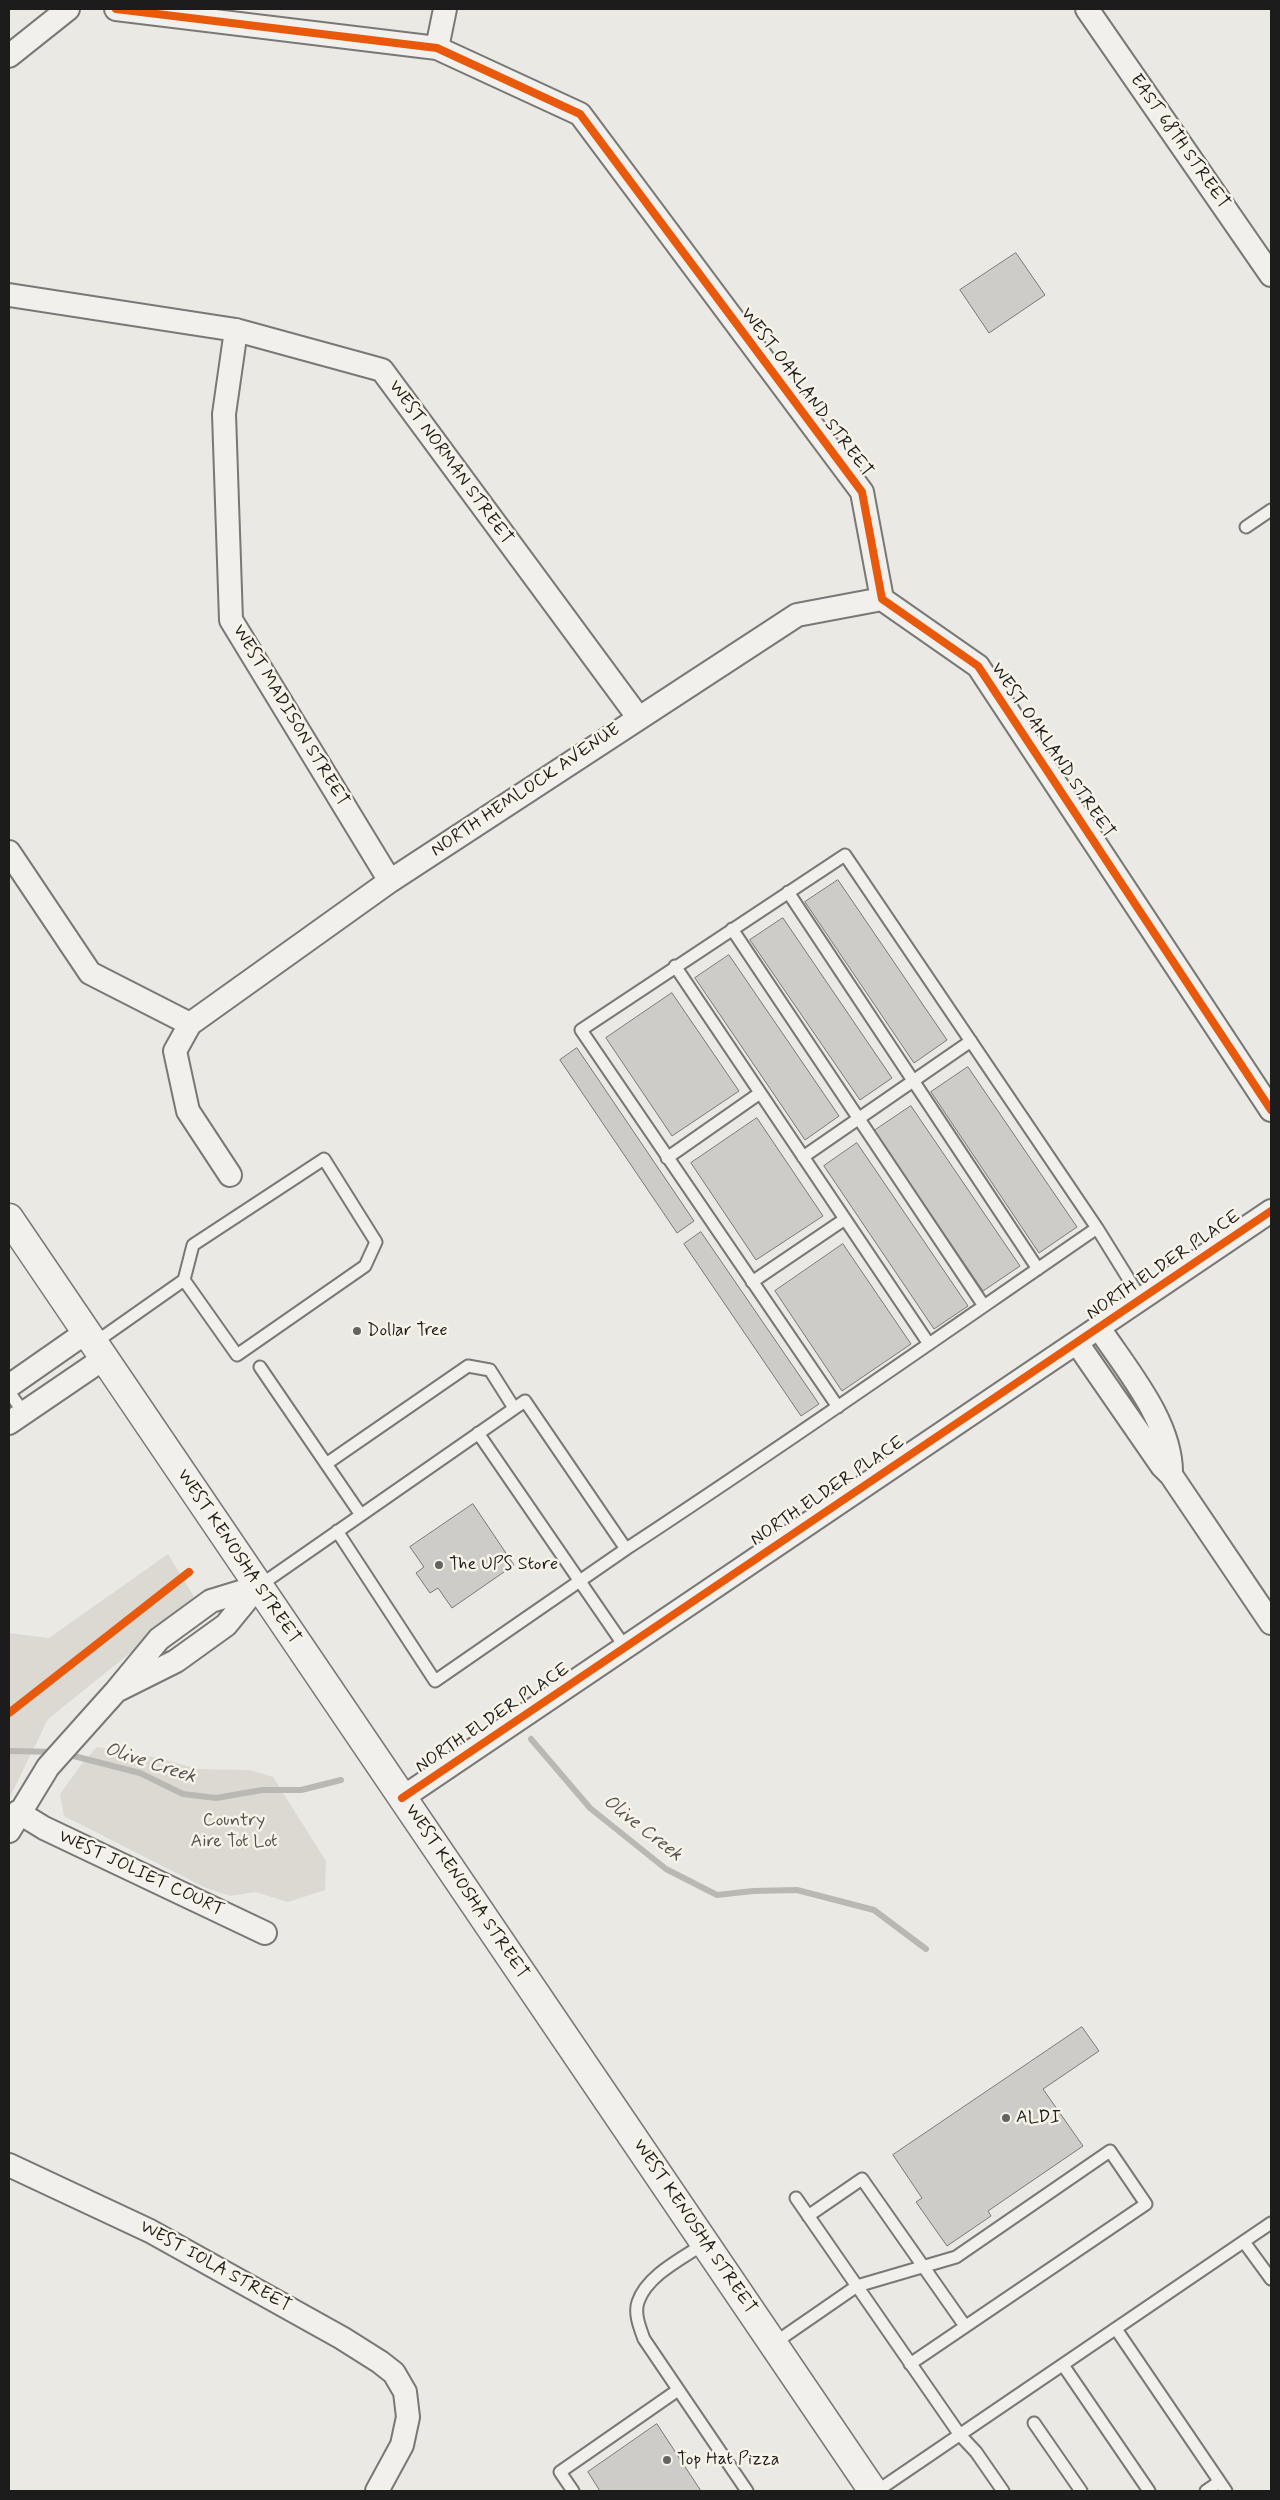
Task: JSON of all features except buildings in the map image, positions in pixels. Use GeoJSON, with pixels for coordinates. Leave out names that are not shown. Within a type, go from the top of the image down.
{"type":"FeatureCollection","features":[{"type":"Feature","properties":{"kind":"main road","name":"WEST KENOSHA STREET"},"geometry":{"type":"LineString","coordinates":[[9,1218],[257,1587],[875,2491]]}},
{"type":"Feature","properties":{"kind":"street"},"geometry":{"type":"LineString","coordinates":[[9,56],[68,9]]}},
{"type":"Feature","properties":{"kind":"street","name":"WEST OAKLAND STREET"},"geometry":{"type":"LineString","coordinates":[[116,9],[438,48],[580,114],[862,492],[882,599],[978,666],[1271,1110]]}},
{"type":"Feature","properties":{"kind":"street"},"geometry":{"type":"LineString","coordinates":[[438,48],[445,9]]}},
{"type":"Feature","properties":{"kind":"street","name":"EAST 68TH STREET"},"geometry":{"type":"LineString","coordinates":[[1087,9],[1271,275]]}},
{"type":"Feature","properties":{"kind":"street","name":"WEST NORMAN STREET"},"geometry":{"type":"LineString","coordinates":[[9,295],[236,330],[382,370],[638,717]]}},
{"type":"Feature","properties":{"kind":"street","name":"WEST MADISON STREET"},"geometry":{"type":"LineString","coordinates":[[236,330],[224,414],[231,620],[390,881]]}},
{"type":"Feature","properties":{"kind":"street","name":"NORTH HEMLOCK AVENUE"},"geometry":{"type":"LineString","coordinates":[[190,1024],[390,881],[638,717],[797,615],[882,599]]}},
{"type":"Feature","properties":{"kind":"street"},"geometry":{"type":"LineString","coordinates":[[9,852],[90,973],[190,1024],[175,1051],[188,1111],[230,1175]]}},
{"type":"Feature","properties":{"kind":"street","name":"NORTH ELDER PLACE"},"geometry":{"type":"LineString","coordinates":[[402,1798],[1271,1212]]}},
{"type":"Feature","properties":{"kind":"street"},"geometry":{"type":"LineString","coordinates":[[1099,1328],[1124,1388],[1162,1466],[1171,1475],[1271,1623]]}},
{"type":"Feature","properties":{"kind":"street"},"geometry":{"type":"LineString","coordinates":[[1077,1343],[1124,1388]]}},
{"type":"Feature","properties":{"kind":"street"},"geometry":{"type":"LineString","coordinates":[[9,1386],[94,1345]]}},
{"type":"Feature","properties":{"kind":"street"},"geometry":{"type":"LineString","coordinates":[[16,1418],[94,1345]]}},
{"type":"Feature","properties":{"kind":"street"},"geometry":{"type":"LineString","coordinates":[[14,1822],[48,1767],[116,1691],[158,1639],[211,1601],[257,1587]]}},
{"type":"Feature","properties":{"kind":"street","name":"WEST JOLIET COURT"},"geometry":{"type":"LineString","coordinates":[[14,1822],[44,1828],[265,1933]]}},
{"type":"Feature","properties":{"kind":"street","name":"WEST IOLA STREET"},"geometry":{"type":"LineString","coordinates":[[9,2165],[150,2231],[342,2338],[380,2362],[394,2374],[405,2392],[408,2417],[406,2433],[377,2491]]}},
{"type":"Feature","properties":{"kind":"lane"},"geometry":{"type":"LineString","coordinates":[[1246,526],[1271,510]]}},
{"type":"Feature","properties":{"kind":"lane"},"geometry":{"type":"LineString","coordinates":[[838,1407],[581,1030],[675,966],[845,856],[1097,1228],[1141,1299]]}},
{"type":"Feature","properties":{"kind":"lane"},"geometry":{"type":"LineString","coordinates":[[788,892],[1038,1269]]}},
{"type":"Feature","properties":{"kind":"lane"},"geometry":{"type":"LineString","coordinates":[[732,929],[984,1306]]}},
{"type":"Feature","properties":{"kind":"lane"},"geometry":{"type":"LineString","coordinates":[[675,966],[929,1344]]}},
{"type":"Feature","properties":{"kind":"lane"},"geometry":{"type":"LineString","coordinates":[[803,1157],[970,1041]]}},
{"type":"Feature","properties":{"kind":"lane"},"geometry":{"type":"LineString","coordinates":[[667,1158],[760,1093]]}},
{"type":"Feature","properties":{"kind":"lane"},"geometry":{"type":"LineString","coordinates":[[94,1345],[184,1280],[193,1245],[324,1159],[376,1242],[365,1266],[237,1355],[184,1280]]}},
{"type":"Feature","properties":{"kind":"lane"},"geometry":{"type":"LineString","coordinates":[[752,1282],[846,1219]]}},
{"type":"Feature","properties":{"kind":"lane"},"geometry":{"type":"LineString","coordinates":[[337,1531],[435,1681],[1097,1228]]}},
{"type":"Feature","properties":{"kind":"lane"},"geometry":{"type":"LineString","coordinates":[[260,1366],[361,1515]]}},
{"type":"Feature","properties":{"kind":"lane"},"geometry":{"type":"LineString","coordinates":[[326,1464],[468,1366],[490,1370],[514,1408]]}},
{"type":"Feature","properties":{"kind":"lane"},"geometry":{"type":"LineString","coordinates":[[9,1392],[16,1418]]}},
{"type":"Feature","properties":{"kind":"lane"},"geometry":{"type":"LineString","coordinates":[[257,1587],[525,1400],[626,1549]]}},
{"type":"Feature","properties":{"kind":"lane"},"geometry":{"type":"LineString","coordinates":[[478,1433],[625,1647]]}},
{"type":"Feature","properties":{"kind":"lane"},"geometry":{"type":"LineString","coordinates":[[773,2344],[857,2286],[956,2256],[1110,2151],[1146,2204],[910,2364]]}},
{"type":"Feature","properties":{"kind":"lane"},"geometry":{"type":"LineString","coordinates":[[808,2216],[862,2179],[966,2326]]}},
{"type":"Feature","properties":{"kind":"lane"},"geometry":{"type":"LineString","coordinates":[[796,2198],[960,2435],[976,2452],[1003,2491]]}},
{"type":"Feature","properties":{"kind":"lane"},"geometry":{"type":"LineString","coordinates":[[875,2491],[1271,2223]]}},
{"type":"Feature","properties":{"kind":"lane"},"geometry":{"type":"LineString","coordinates":[[1244,2242],[1271,2279]]}},
{"type":"Feature","properties":{"kind":"lane"},"geometry":{"type":"LineString","coordinates":[[704,2243],[661,2273],[646,2287],[638,2302],[637,2319],[644,2340],[747,2491]]}},
{"type":"Feature","properties":{"kind":"lane"},"geometry":{"type":"LineString","coordinates":[[1116,2329],[1223,2487],[1206,2491]]}},
{"type":"Feature","properties":{"kind":"lane"},"geometry":{"type":"LineString","coordinates":[[1063,2365],[1149,2491]]}},
{"type":"Feature","properties":{"kind":"lane"},"geometry":{"type":"LineString","coordinates":[[573,2491],[560,2472],[678,2390]]}},
{"type":"Feature","properties":{"kind":"lane"},"geometry":{"type":"LineString","coordinates":[[1034,2423],[1081,2491]]}},
{"type":"Feature","properties":{"kind":"shaded area"},"geometry":{"type":"Polygon","coordinates":[[[168,1554],[196,1600],[48,1719],[9,1799],[9,1633],[49,1638],[168,1554]]]}},
{"type":"Feature","properties":{"kind":"shaded area","name":"Country Aire Tot Lot"},"geometry":{"type":"Polygon","coordinates":[[[97,1747],[158,1758],[198,1769],[250,1770],[273,1777],[326,1861],[325,1890],[288,1902],[255,1892],[230,1896],[206,1888],[64,1816],[60,1794],[97,1747]]]}},
{"type":"Feature","properties":{"kind":"waterway","name":"Olive Creek"},"geometry":{"type":"LineString","coordinates":[[531,1739],[590,1808],[666,1869],[717,1895],[753,1891],[797,1890],[874,1910],[926,1949]]}},
{"type":"Feature","properties":{"kind":"waterway","name":"Olive Creek"},"geometry":{"type":"LineString","coordinates":[[9,1751],[57,1752]]}},
{"type":"Feature","properties":{"kind":"waterway","name":"Olive Creek"},"geometry":{"type":"LineString","coordinates":[[66,1754],[140,1773],[183,1794],[216,1798],[262,1790],[301,1790],[341,1780]]}},
{"type":"Feature","properties":{"kind":"cycle path"},"geometry":{"type":"LineString","coordinates":[[116,9],[437,48],[580,114],[862,492],[882,599],[978,666],[1271,1110]]}},
{"type":"Feature","properties":{"kind":"cycle path"},"geometry":{"type":"LineString","coordinates":[[402,1798],[1271,1211]]}},
{"type":"Feature","properties":{"kind":"cycle path"},"geometry":{"type":"LineString","coordinates":[[9,1713],[189,1572]]}},
{"type":"Feature","properties":{"kind":"place","name":"Dollar Tree"},"geometry":{"type":"Point","coordinates":[357,1331]}},
{"type":"Feature","properties":{"kind":"place","name":"The UPS Store"},"geometry":{"type":"Point","coordinates":[439,1565]}},
{"type":"Feature","properties":{"kind":"place","name":"ALDI"},"geometry":{"type":"Point","coordinates":[1006,2118]}},
{"type":"Feature","properties":{"kind":"place","name":"Top Hat Pizza"},"geometry":{"type":"Point","coordinates":[667,2460]}}]}
